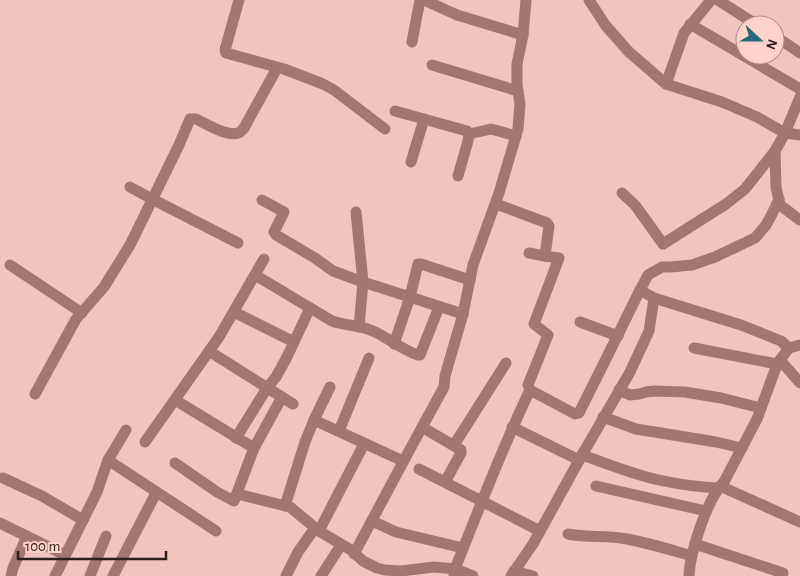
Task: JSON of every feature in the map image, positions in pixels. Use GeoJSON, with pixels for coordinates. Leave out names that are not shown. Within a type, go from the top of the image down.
{"type":"FeatureCollection","features":[{"type":"Feature","properties":{"kind":"street"},"geometry":{"type":"LineString","coordinates":[[239,0],[225,50],[226,53],[324,84],[385,129]]}},
{"type":"Feature","properties":{"kind":"street"},"geometry":{"type":"LineString","coordinates":[[412,42],[420,0]]}},
{"type":"Feature","properties":{"kind":"street"},"geometry":{"type":"LineString","coordinates":[[424,0],[457,15],[523,35]]}},
{"type":"Feature","properties":{"kind":"street"},"geometry":{"type":"LineString","coordinates":[[354,554],[444,387],[444,376],[463,314],[473,265],[496,204],[516,136],[520,114],[517,64],[523,35],[526,0]]}},
{"type":"Feature","properties":{"kind":"street"},"geometry":{"type":"LineString","coordinates":[[589,0],[606,26],[629,52],[666,84],[722,102],[757,117],[785,133],[800,135]]}},
{"type":"Feature","properties":{"kind":"street"},"geometry":{"type":"LineString","coordinates":[[666,84],[684,33],[711,0]]}},
{"type":"Feature","properties":{"kind":"street"},"geometry":{"type":"LineString","coordinates":[[718,0],[741,15]]}},
{"type":"Feature","properties":{"kind":"street"},"geometry":{"type":"LineString","coordinates":[[690,24],[800,89]]}},
{"type":"Feature","properties":{"kind":"street"},"geometry":{"type":"LineString","coordinates":[[785,43],[800,53]]}},
{"type":"Feature","properties":{"kind":"street"},"geometry":{"type":"LineString","coordinates":[[432,65],[518,90]]}},
{"type":"Feature","properties":{"kind":"street"},"geometry":{"type":"LineString","coordinates":[[36,394],[76,319],[104,287],[130,245],[180,145],[190,119],[196,119],[227,133],[235,134],[240,132],[277,68]]}},
{"type":"Feature","properties":{"kind":"street"},"geometry":{"type":"LineString","coordinates":[[622,193],[635,205],[663,244],[726,204],[745,189],[775,151],[785,133],[800,97]]}},
{"type":"Feature","properties":{"kind":"street"},"geometry":{"type":"LineString","coordinates":[[395,111],[469,134],[491,129],[516,136]]}},
{"type":"Feature","properties":{"kind":"street"},"geometry":{"type":"LineString","coordinates":[[411,162],[424,119]]}},
{"type":"Feature","properties":{"kind":"street"},"geometry":{"type":"LineString","coordinates":[[458,176],[469,134]]}},
{"type":"Feature","properties":{"kind":"street"},"geometry":{"type":"LineString","coordinates":[[775,151],[776,187],[780,205],[800,220]]}},
{"type":"Feature","properties":{"kind":"street"},"geometry":{"type":"LineString","coordinates":[[130,187],[238,243]]}},
{"type":"Feature","properties":{"kind":"street"},"geometry":{"type":"LineString","coordinates":[[530,390],[575,414],[579,413],[648,275],[662,267],[692,265],[715,257],[756,238],[766,225],[779,199]]}},
{"type":"Feature","properties":{"kind":"street"},"geometry":{"type":"LineString","coordinates":[[262,200],[284,212],[274,232],[276,235],[333,271],[463,314]]}},
{"type":"Feature","properties":{"kind":"street"},"geometry":{"type":"LineString","coordinates":[[496,204],[547,223],[549,226],[545,256]]}},
{"type":"Feature","properties":{"kind":"street"},"geometry":{"type":"LineString","coordinates":[[356,212],[363,282],[359,326]]}},
{"type":"Feature","properties":{"kind":"street"},"geometry":{"type":"LineString","coordinates":[[454,572],[512,427],[530,390],[528,385],[548,336],[534,324],[560,258],[529,253]]}},
{"type":"Feature","properties":{"kind":"street"},"geometry":{"type":"LineString","coordinates":[[145,442],[219,337],[264,259]]}},
{"type":"Feature","properties":{"kind":"street"},"geometry":{"type":"LineString","coordinates":[[394,344],[410,297],[418,264],[470,280]]}},
{"type":"Feature","properties":{"kind":"street"},"geometry":{"type":"LineString","coordinates":[[10,265],[82,313]]}},
{"type":"Feature","properties":{"kind":"street"},"geometry":{"type":"LineString","coordinates":[[255,275],[332,321],[345,325],[359,326],[375,332],[414,354],[420,355],[439,307]]}},
{"type":"Feature","properties":{"kind":"street"},"geometry":{"type":"LineString","coordinates":[[640,290],[654,298],[741,325],[794,346],[778,362],[757,419],[724,482],[719,487],[706,511],[694,550],[689,576]]}},
{"type":"Feature","properties":{"kind":"street"},"geometry":{"type":"LineString","coordinates":[[533,576],[513,574],[533,544],[630,372],[649,331],[654,298]]}},
{"type":"Feature","properties":{"kind":"street"},"geometry":{"type":"LineString","coordinates":[[236,438],[288,357],[310,308]]}},
{"type":"Feature","properties":{"kind":"street"},"geometry":{"type":"LineString","coordinates":[[234,312],[294,342]]}},
{"type":"Feature","properties":{"kind":"street"},"geometry":{"type":"LineString","coordinates":[[580,322],[618,336]]}},
{"type":"Feature","properties":{"kind":"street"},"geometry":{"type":"LineString","coordinates":[[694,348],[778,362],[800,383]]}},
{"type":"Feature","properties":{"kind":"street"},"geometry":{"type":"LineString","coordinates":[[209,351],[293,404]]}},
{"type":"Feature","properties":{"kind":"street"},"geometry":{"type":"LineString","coordinates":[[338,431],[369,358]]}},
{"type":"Feature","properties":{"kind":"street"},"geometry":{"type":"LineString","coordinates":[[454,445],[506,363]]}},
{"type":"Feature","properties":{"kind":"street"},"geometry":{"type":"LineString","coordinates":[[285,506],[305,442],[330,387]]}},
{"type":"Feature","properties":{"kind":"street"},"geometry":{"type":"LineString","coordinates":[[619,390],[630,395],[654,391],[685,392],[721,398],[761,408]]}},
{"type":"Feature","properties":{"kind":"street"},"geometry":{"type":"LineString","coordinates":[[174,463],[234,501],[254,448],[282,397]]}},
{"type":"Feature","properties":{"kind":"street"},"geometry":{"type":"LineString","coordinates":[[175,400],[254,448]]}},
{"type":"Feature","properties":{"kind":"street"},"geometry":{"type":"LineString","coordinates":[[603,417],[636,429],[742,448]]}},
{"type":"Feature","properties":{"kind":"street"},"geometry":{"type":"LineString","coordinates":[[314,420],[403,461]]}},
{"type":"Feature","properties":{"kind":"street"},"geometry":{"type":"LineString","coordinates":[[422,427],[461,450],[445,482]]}},
{"type":"Feature","properties":{"kind":"street"},"geometry":{"type":"LineString","coordinates":[[512,427],[580,458],[662,481],[694,487],[719,487],[800,522]]}},
{"type":"Feature","properties":{"kind":"street"},"geometry":{"type":"LineString","coordinates":[[55,576],[97,492],[108,460],[126,430]]}},
{"type":"Feature","properties":{"kind":"street"},"geometry":{"type":"LineString","coordinates":[[286,576],[298,552],[317,529],[364,444]]}},
{"type":"Feature","properties":{"kind":"street"},"geometry":{"type":"LineString","coordinates":[[108,460],[216,531]]}},
{"type":"Feature","properties":{"kind":"street"},"geometry":{"type":"LineString","coordinates":[[419,469],[540,531]]}},
{"type":"Feature","properties":{"kind":"street"},"geometry":{"type":"LineString","coordinates":[[3,478],[42,496],[83,520]]}},
{"type":"Feature","properties":{"kind":"street"},"geometry":{"type":"LineString","coordinates":[[596,486],[706,511]]}},
{"type":"Feature","properties":{"kind":"street"},"geometry":{"type":"LineString","coordinates":[[113,576],[156,493]]}},
{"type":"Feature","properties":{"kind":"street"},"geometry":{"type":"LineString","coordinates":[[236,494],[290,507],[317,529],[351,550],[374,572],[384,570],[414,572],[434,566],[473,576]]}},
{"type":"Feature","properties":{"kind":"street"},"geometry":{"type":"LineString","coordinates":[[372,521],[396,532],[464,548]]}},
{"type":"Feature","properties":{"kind":"street"},"geometry":{"type":"LineString","coordinates":[[0,522],[66,554]]}},
{"type":"Feature","properties":{"kind":"street"},"geometry":{"type":"LineString","coordinates":[[568,534],[579,537],[603,536],[627,539],[694,550],[783,573]]}},
{"type":"Feature","properties":{"kind":"street"},"geometry":{"type":"LineString","coordinates":[[11,576],[27,536]]}},
{"type":"Feature","properties":{"kind":"street"},"geometry":{"type":"LineString","coordinates":[[90,576],[106,536]]}},
{"type":"Feature","properties":{"kind":"street"},"geometry":{"type":"LineString","coordinates":[[321,576],[341,545]]}}]}
